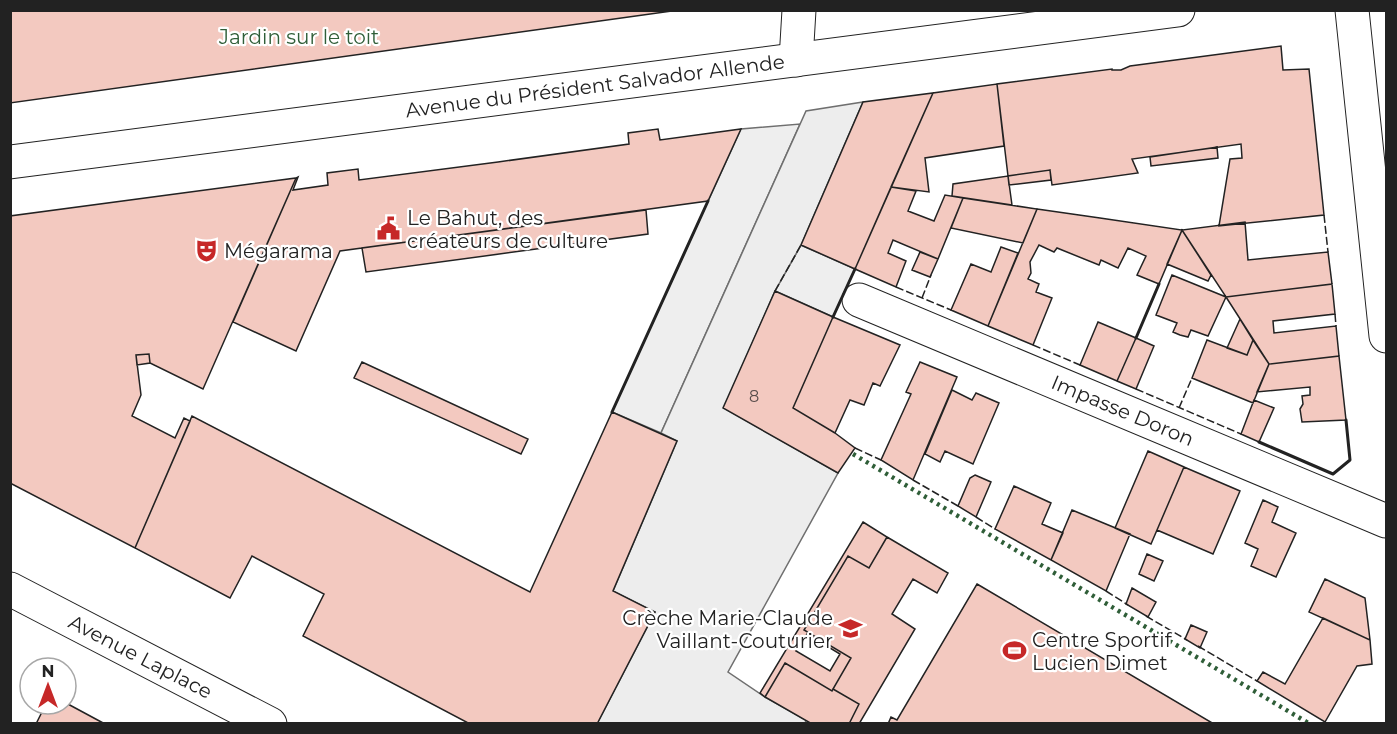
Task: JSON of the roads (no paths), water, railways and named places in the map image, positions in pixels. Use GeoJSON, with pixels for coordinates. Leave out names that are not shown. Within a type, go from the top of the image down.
{"type":"FeatureCollection","features":[{"type":"Feature","properties":{"kind":"main road"},"geometry":{"type":"LineString","coordinates":[[796,60],[799,10]]}},
{"type":"Feature","properties":{"kind":"main road","name":"Avenue du Président Salvador Allende"},"geometry":{"type":"LineString","coordinates":[[10,162],[1178,10]]}},
{"type":"Feature","properties":{"kind":"main road"},"geometry":{"type":"LineString","coordinates":[[1352,10],[1386,336]]}},
{"type":"Feature","properties":{"kind":"main road","name":"Impasse Doron"},"geometry":{"type":"LineString","coordinates":[[859,300],[1386,520]]}},
{"type":"Feature","properties":{"kind":"main road","name":"Avenue Laplace"},"geometry":{"type":"LineString","coordinates":[[10,589],[270,723]]}},
{"type":"Feature","properties":{"kind":"place","name":"Le Bahut, des créateurs de culture"},"geometry":{"type":"Point","coordinates":[389,229]}},
{"type":"Feature","properties":{"kind":"place","name":"Mégarama"},"geometry":{"type":"Point","coordinates":[206,251]}},
{"type":"Feature","properties":{"kind":"place","name":"Crèche Marie-Claude Vaillant-Couturier"},"geometry":{"type":"Point","coordinates":[851,629]}},
{"type":"Feature","properties":{"kind":"place","name":"Centre Sportif Lucien Dimet"},"geometry":{"type":"Point","coordinates":[1014,651]}},
{"type":"Feature","properties":{"kind":"park label","name":"Jardin sur le toit"},"geometry":{"type":"Point","coordinates":[299,37]}}]}
